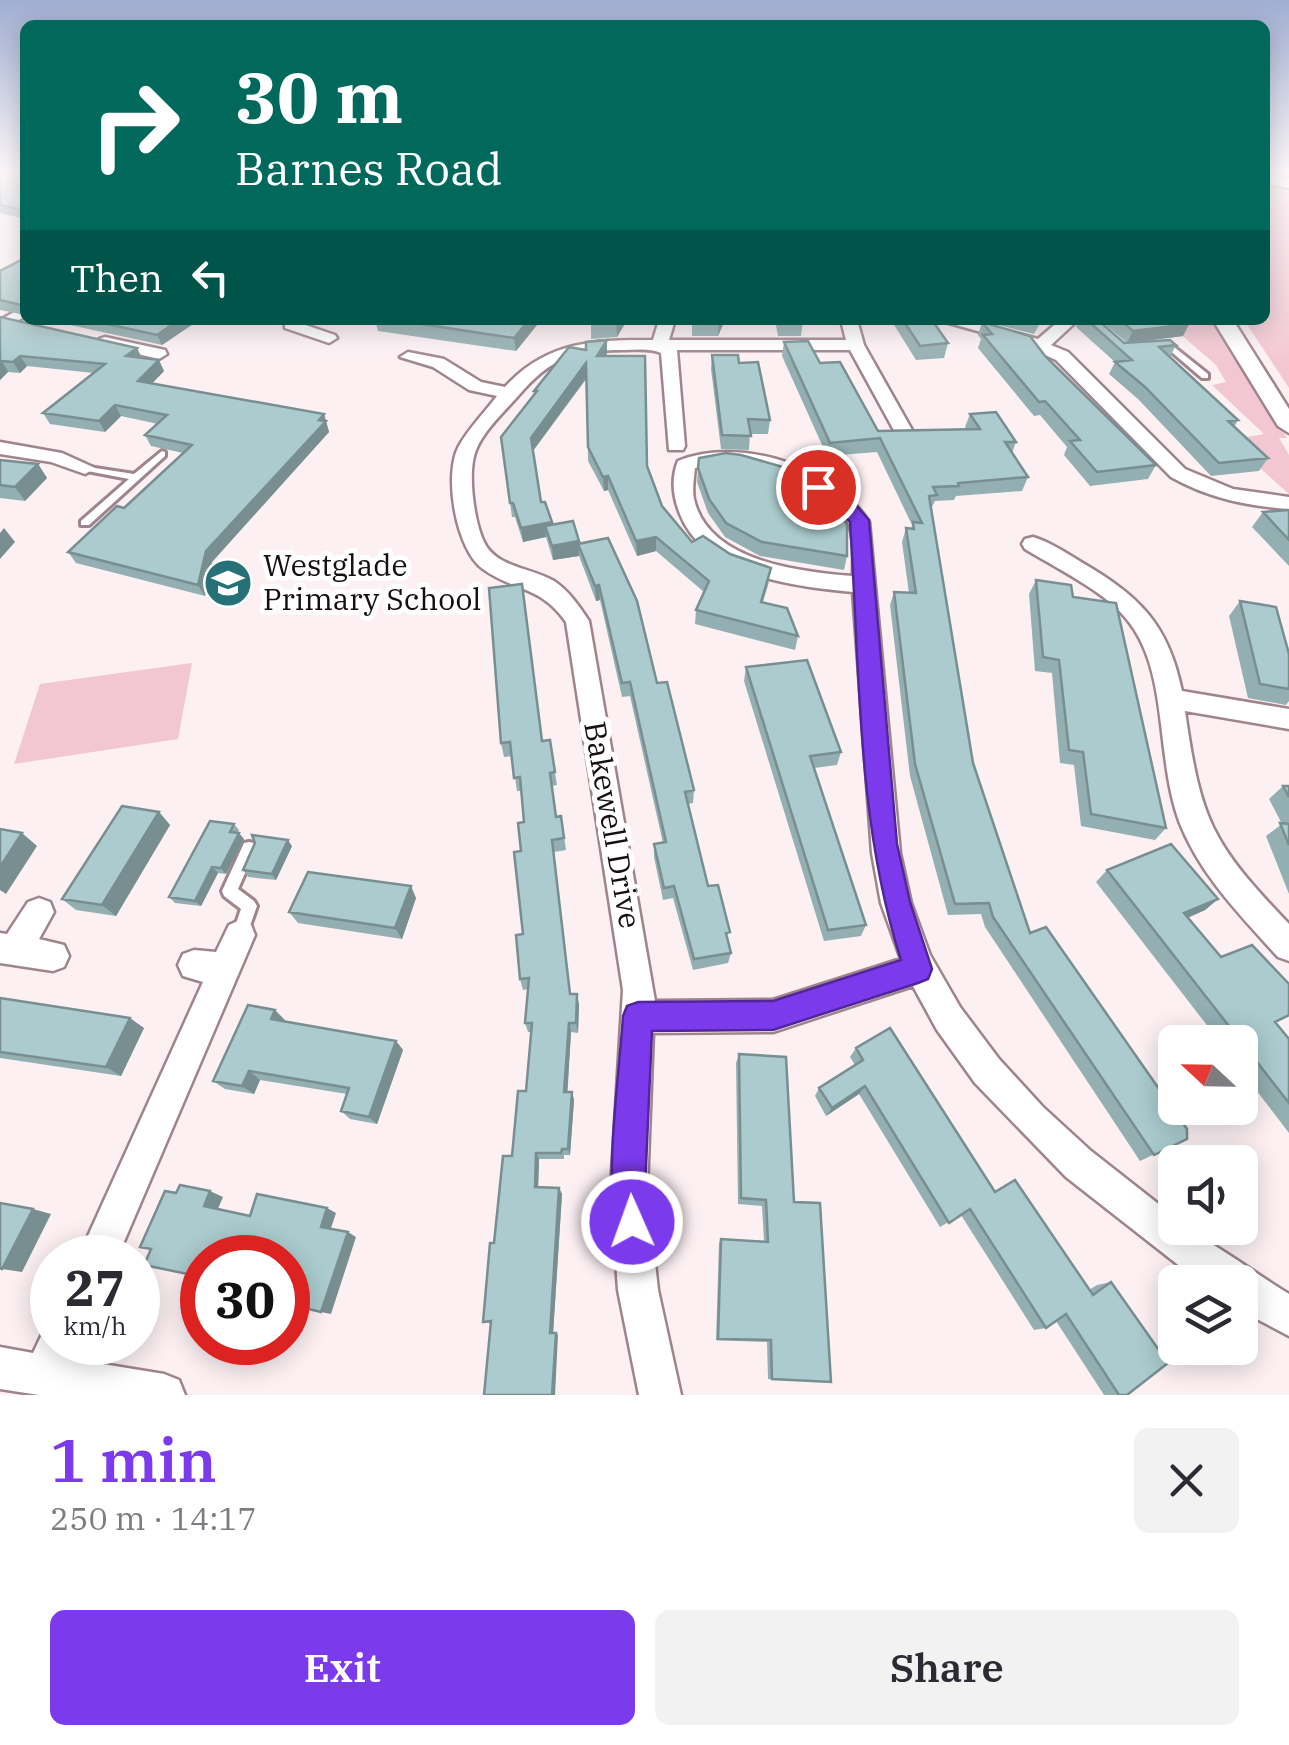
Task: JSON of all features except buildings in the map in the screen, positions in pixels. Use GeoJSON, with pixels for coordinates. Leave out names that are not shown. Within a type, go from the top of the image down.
{"type":"FeatureCollection","features":[{"type":"Feature","properties":{"kind":"street"},"geometry":{"type":"LineString","coordinates":[[37,325],[43,327]]}},
{"type":"Feature","properties":{"kind":"street"},"geometry":{"type":"LineString","coordinates":[[292,325],[311,332],[328,329]]}},
{"type":"Feature","properties":{"kind":"street"},"geometry":{"type":"LineString","coordinates":[[664,325],[661,332],[682,440]]}},
{"type":"Feature","properties":{"kind":"street"},"geometry":{"type":"LineString","coordinates":[[850,325],[856,345],[899,422],[916,414]]}},
{"type":"Feature","properties":{"kind":"street"},"geometry":{"type":"LineString","coordinates":[[965,325],[1041,345],[1072,362],[1178,473],[1221,494],[1289,503]]}},
{"type":"Feature","properties":{"kind":"street"},"geometry":{"type":"LineString","coordinates":[[1041,345],[1064,325]]}},
{"type":"Feature","properties":{"kind":"street"},"geometry":{"type":"LineString","coordinates":[[1226,325],[1289,426]]}},
{"type":"Feature","properties":{"kind":"street"},"geometry":{"type":"LineString","coordinates":[[94,339],[159,354]]}},
{"type":"Feature","properties":{"kind":"street"},"geometry":{"type":"LineString","coordinates":[[665,348],[856,345]]}},
{"type":"Feature","properties":{"kind":"street","name":"Bakewell Drive"},"geometry":{"type":"LineString","coordinates":[[660,1395],[638,1290],[628,1189],[639,990],[577,621],[556,591],[482,560],[472,550],[462,465],[467,448],[535,364],[557,351],[581,346],[665,348]]}},
{"type":"Feature","properties":{"kind":"street"},"geometry":{"type":"LineString","coordinates":[[408,357],[444,357],[474,386],[511,394]]}},
{"type":"Feature","properties":{"kind":"street"},"geometry":{"type":"LineString","coordinates":[[54,457],[73,444]]}},
{"type":"Feature","properties":{"kind":"street"},"geometry":{"type":"LineString","coordinates":[[0,448],[54,457],[85,468]]}},
{"type":"Feature","properties":{"kind":"street"},"geometry":{"type":"LineString","coordinates":[[864,585],[808,582],[743,562],[714,546],[691,515],[683,491],[686,464],[707,458],[776,464],[842,501],[859,520],[884,844],[896,902],[918,969],[971,1050],[1047,1136],[1138,1217],[1207,1265]]}},
{"type":"Feature","properties":{"kind":"street"},"geometry":{"type":"LineString","coordinates":[[1033,544],[1048,565],[1103,587],[1144,623],[1160,650],[1194,821],[1224,873],[1289,946]]}},
{"type":"Feature","properties":{"kind":"street"},"geometry":{"type":"LineString","coordinates":[[1168,698],[1289,719]]}},
{"type":"Feature","properties":{"kind":"street"},"geometry":{"type":"LineString","coordinates":[[7,949],[39,912]]}},
{"type":"Feature","properties":{"kind":"street"},"geometry":{"type":"LineString","coordinates":[[106,1235],[209,967],[240,935]]}},
{"type":"Feature","properties":{"kind":"street"},"geometry":{"type":"LineString","coordinates":[[7,949],[53,956]]}},
{"type":"Feature","properties":{"kind":"street"},"geometry":{"type":"LineString","coordinates":[[638,1016],[773,1016],[918,969]]}},
{"type":"Feature","properties":{"kind":"street"},"geometry":{"type":"LineString","coordinates":[[1258,1298],[1289,1316]]}},
{"type":"Feature","properties":{"kind":"street"},"geometry":{"type":"LineString","coordinates":[[0,1368],[30,1363]]}},
{"type":"Feature","properties":{"kind":"street"},"geometry":{"type":"LineString","coordinates":[[70,1365],[164,1395]]}},
{"type":"Feature","properties":{"kind":"lane"},"geometry":{"type":"LineString","coordinates":[[1154,347],[1169,345],[1206,376]]}},
{"type":"Feature","properties":{"kind":"lane"},"geometry":{"type":"LineString","coordinates":[[85,523],[162,454]]}},
{"type":"Feature","properties":{"kind":"lane"},"geometry":{"type":"LineString","coordinates":[[85,468],[136,477]]}},
{"type":"Feature","properties":{"kind":"lane"},"geometry":{"type":"LineString","coordinates":[[240,935],[249,906],[228,891],[249,848]]}},
{"type":"Feature","properties":{"kind":"shaded area"},"geometry":{"type":"Polygon","coordinates":[[[1270,237],[1289,237],[1289,388],[1247,325],[1270,325],[1270,237]]]}},
{"type":"Feature","properties":{"kind":"shaded area"},"geometry":{"type":"Polygon","coordinates":[[[1170,325],[1218,325],[1287,438],[1279,438],[1289,455],[1289,494],[1229,440],[1264,434],[1212,385],[1226,382],[1216,365],[1170,325]]]}},
{"type":"Feature","properties":{"kind":"shaded area"},"geometry":{"type":"Polygon","coordinates":[[[192,663],[178,739],[14,764],[40,684],[192,663]]]}},
{"type":"Feature","properties":{"kind":"place","name":"Westglade Primary School"},"geometry":{"type":"Point","coordinates":[228,583]}},
{"type":"Feature","properties":{"kind":"route"},"geometry":{"type":"LineString","coordinates":[[632,1222],[628,1189],[638,1016],[773,1016],[918,969],[896,902],[884,844],[859,520],[842,501],[818,487]]}}]}
